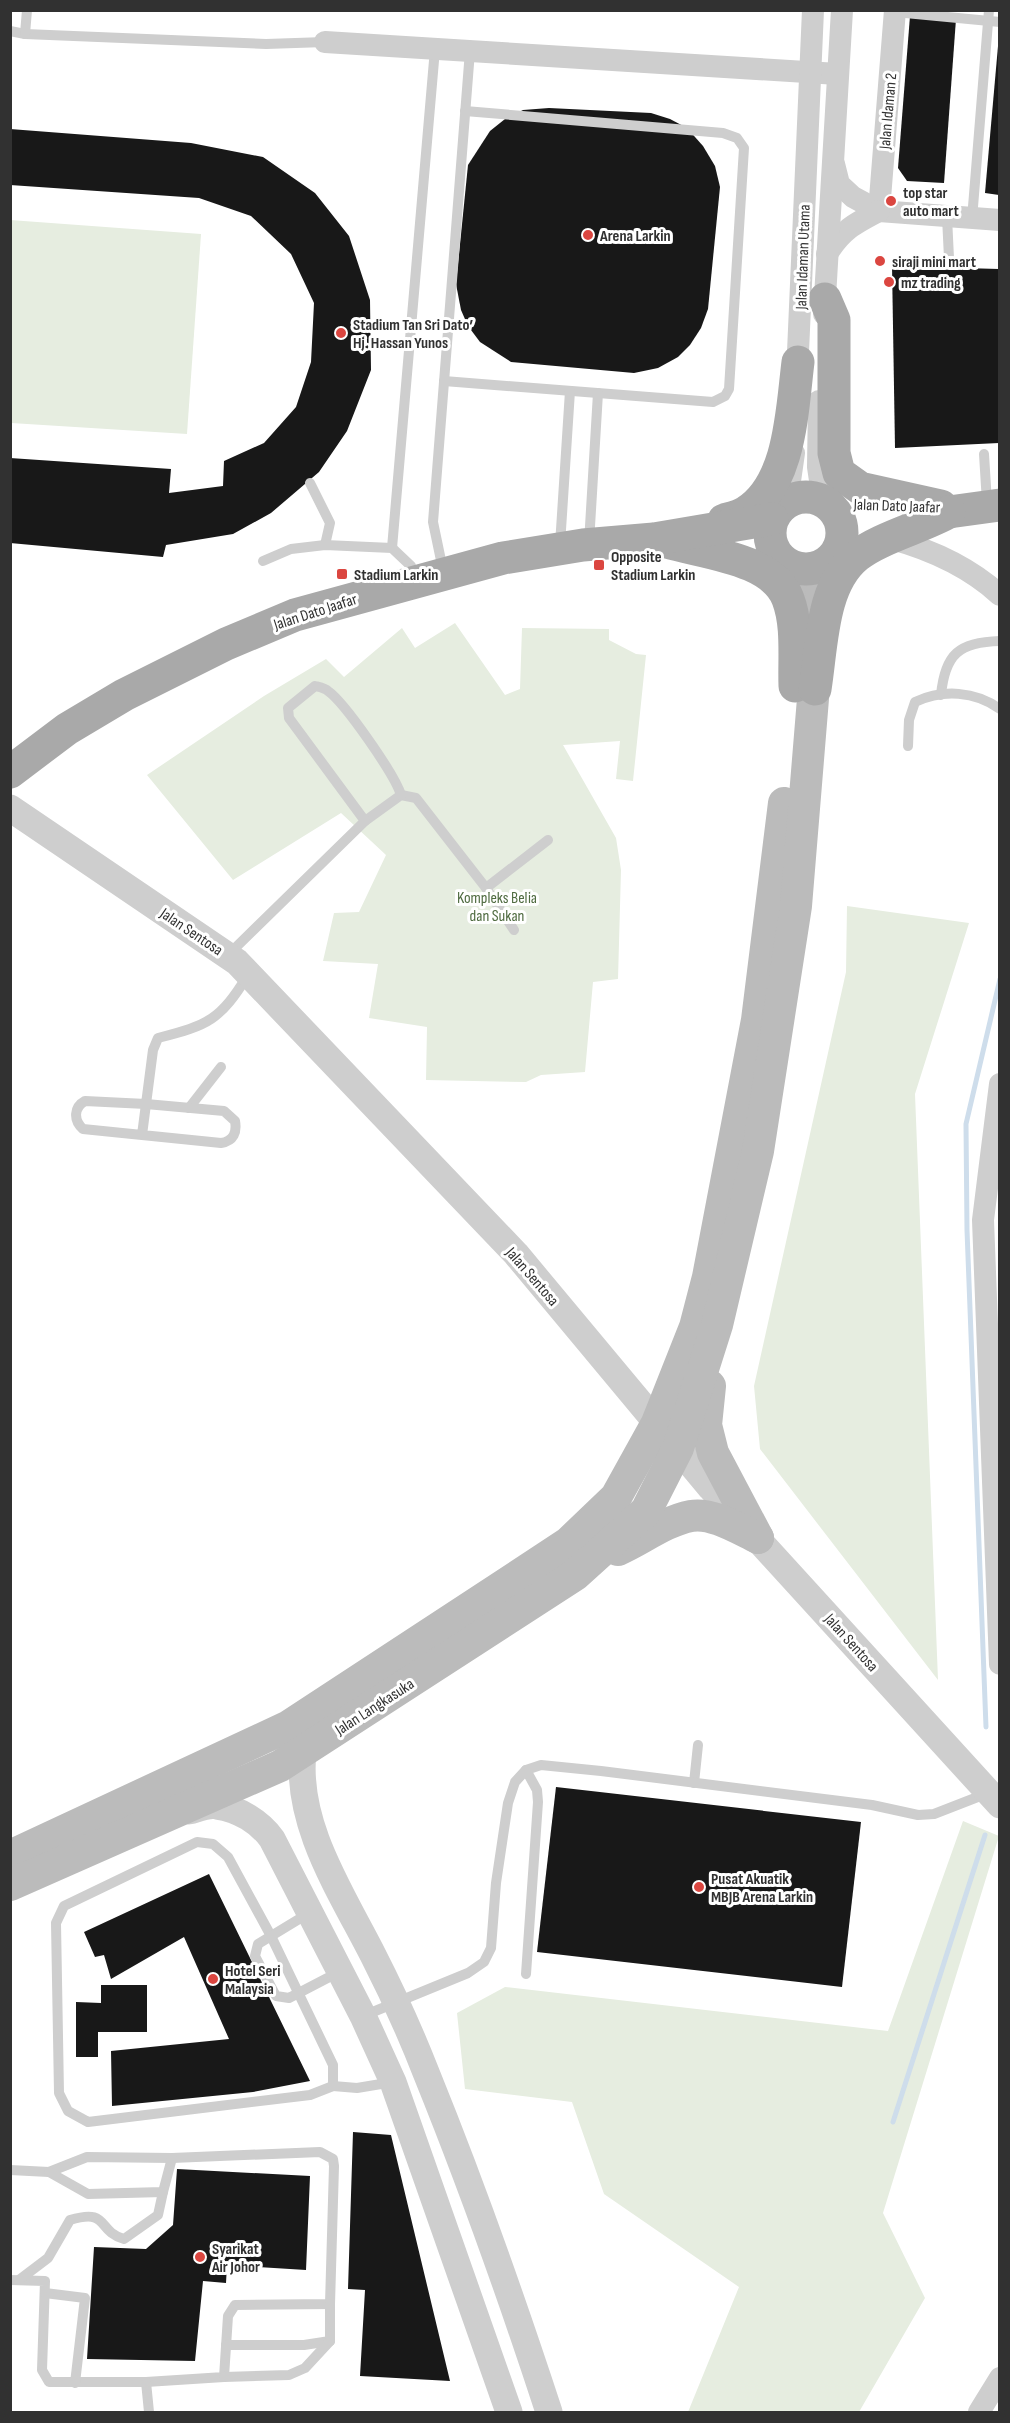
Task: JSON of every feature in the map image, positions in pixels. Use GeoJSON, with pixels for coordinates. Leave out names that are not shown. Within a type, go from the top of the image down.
{"type":"FeatureCollection","features":[{"type":"Feature","properties":{"kind":"main road"},"geometry":{"type":"LineString","coordinates":[[825,299],[834,320],[834,453],[839,473],[860,488],[969,507]]}},
{"type":"Feature","properties":{"kind":"main road"},"geometry":{"type":"LineString","coordinates":[[665,538],[745,513],[759,501],[778,471],[786,451],[798,362]]}},
{"type":"Feature","properties":{"kind":"main road"},"geometry":{"type":"LineString","coordinates":[[10,1856],[289,1726],[568,1543],[616,1497],[657,1423],[695,1327],[708,1277],[757,1020],[783,816],[805,687],[820,595],[831,559],[842,535],[838,517],[825,502],[810,497],[798,498],[780,533],[800,589],[805,687],[796,906],[758,1151],[717,1325],[706,1425],[713,1453],[758,1538]]}},
{"type":"Feature","properties":{"kind":"main road","name":"Jalan Dato Jaafar"},"geometry":{"type":"LineString","coordinates":[[825,502],[969,507]]}},
{"type":"Feature","properties":{"kind":"main road"},"geometry":{"type":"LineString","coordinates":[[805,687],[831,595],[842,571],[858,555],[969,507]]}},
{"type":"Feature","properties":{"kind":"main road","name":"Jalan Dato Jaafar"},"geometry":{"type":"LineString","coordinates":[[831,559],[885,525],[969,507]]}},
{"type":"Feature","properties":{"kind":"main road"},"geometry":{"type":"LineString","coordinates":[[780,533],[804,570],[831,559]]}},
{"type":"Feature","properties":{"kind":"main road","name":"Jalan Dato Jaafar"},"geometry":{"type":"LineString","coordinates":[[10,772],[68,729],[124,695],[226,644],[295,615],[503,558],[574,547],[665,538],[780,533]]}},
{"type":"Feature","properties":{"kind":"main road"},"geometry":{"type":"LineString","coordinates":[[665,538],[758,567],[777,582],[788,598],[805,687]]}},
{"type":"Feature","properties":{"kind":"main road","name":"Jalan Langkasuka"},"geometry":{"type":"LineString","coordinates":[[10,1885],[245,1784],[303,1752],[592,1562],[646,1511],[678,1448],[717,1325]]}},
{"type":"Feature","properties":{"kind":"main road"},"geometry":{"type":"LineString","coordinates":[[592,1562],[692,1515],[722,1521],[758,1538]]}},
{"type":"Feature","properties":{"kind":"street","name":"Jalan Idaman Utama"},"geometry":{"type":"LineString","coordinates":[[780,533],[793,469],[813,10]]}},
{"type":"Feature","properties":{"kind":"street","name":"Jalan Idaman Utama"},"geometry":{"type":"LineString","coordinates":[[825,502],[817,436],[842,10]]}},
{"type":"Feature","properties":{"kind":"street","name":"Jalan Idaman 2"},"geometry":{"type":"LineString","coordinates":[[879,211],[895,11]]}},
{"type":"Feature","properties":{"kind":"street"},"geometry":{"type":"LineString","coordinates":[[325,42],[838,74]]}},
{"type":"Feature","properties":{"kind":"street"},"geometry":{"type":"LineString","coordinates":[[833,159],[839,184],[853,197],[879,211],[999,220]]}},
{"type":"Feature","properties":{"kind":"street"},"geometry":{"type":"LineString","coordinates":[[827,254],[840,234],[852,224],[879,211]]}},
{"type":"Feature","properties":{"kind":"street"},"geometry":{"type":"LineString","coordinates":[[892,539],[939,553],[986,582],[999,595]]}},
{"type":"Feature","properties":{"kind":"street","name":"Jalan Sentosa"},"geometry":{"type":"LineString","coordinates":[[10,808],[228,955],[248,974],[516,1254],[678,1448],[994,1799]]}},
{"type":"Feature","properties":{"kind":"street"},"geometry":{"type":"LineString","coordinates":[[999,1083],[983,1220],[999,1664]]}},
{"type":"Feature","properties":{"kind":"street"},"geometry":{"type":"LineString","coordinates":[[303,1752],[302,1791],[307,1816],[335,1880],[396,2001],[427,2075],[515,2307],[549,2412]]}},
{"type":"Feature","properties":{"kind":"street"},"geometry":{"type":"LineString","coordinates":[[162,1818],[215,1805],[244,1815],[263,1826],[272,1839],[363,2016],[393,2082],[509,2412]]}},
{"type":"Feature","properties":{"kind":"street"},"geometry":{"type":"LineString","coordinates":[[979,2412],[999,2378]]}},
{"type":"Feature","properties":{"kind":"lane"},"geometry":{"type":"LineString","coordinates":[[25,34],[27,10]]}},
{"type":"Feature","properties":{"kind":"lane"},"geometry":{"type":"LineString","coordinates":[[895,11],[992,17],[972,219]]}},
{"type":"Feature","properties":{"kind":"lane"},"geometry":{"type":"LineString","coordinates":[[10,31],[25,34],[266,44],[325,42]]}},
{"type":"Feature","properties":{"kind":"lane"},"geometry":{"type":"LineString","coordinates":[[392,548],[435,49]]}},
{"type":"Feature","properties":{"kind":"lane"},"geometry":{"type":"LineString","coordinates":[[263,561],[291,549],[325,545],[392,548],[411,566],[428,577],[470,51]]}},
{"type":"Feature","properties":{"kind":"lane"},"geometry":{"type":"LineString","coordinates":[[444,381],[713,402],[725,396],[729,389],[744,148],[737,138],[723,134],[465,111]]}},
{"type":"Feature","properties":{"kind":"lane"},"geometry":{"type":"LineString","coordinates":[[947,217],[949,258]]}},
{"type":"Feature","properties":{"kind":"lane"},"geometry":{"type":"LineString","coordinates":[[570,391],[574,547]]}},
{"type":"Feature","properties":{"kind":"lane"},"geometry":{"type":"LineString","coordinates":[[574,547],[598,393]]}},
{"type":"Feature","properties":{"kind":"lane"},"geometry":{"type":"LineString","coordinates":[[969,507],[984,454]]}},
{"type":"Feature","properties":{"kind":"lane"},"geometry":{"type":"LineString","coordinates":[[310,483],[330,523],[325,545]]}},
{"type":"Feature","properties":{"kind":"lane"},"geometry":{"type":"LineString","coordinates":[[941,695],[947,662],[958,650],[976,641],[999,641]]}},
{"type":"Feature","properties":{"kind":"lane"},"geometry":{"type":"LineString","coordinates":[[365,821],[289,718],[288,708],[315,686],[327,690],[373,746],[398,784],[401,795]]}},
{"type":"Feature","properties":{"kind":"lane"},"geometry":{"type":"LineString","coordinates":[[908,746],[909,720],[915,702],[941,695],[966,693],[986,699],[999,709]]}},
{"type":"Feature","properties":{"kind":"lane"},"geometry":{"type":"LineString","coordinates":[[228,955],[365,821],[401,795],[416,798],[486,888],[514,930]]}},
{"type":"Feature","properties":{"kind":"lane"},"geometry":{"type":"LineString","coordinates":[[486,888],[548,840]]}},
{"type":"Feature","properties":{"kind":"lane"},"geometry":{"type":"LineString","coordinates":[[142,1135],[153,1050],[158,1038],[200,1026],[228,1006],[248,974]]}},
{"type":"Feature","properties":{"kind":"lane"},"geometry":{"type":"LineString","coordinates":[[189,1108],[221,1067]]}},
{"type":"Feature","properties":{"kind":"lane"},"geometry":{"type":"LineString","coordinates":[[86,1101],[146,1104],[229,1113],[235,1121],[234,1135],[231,1140],[221,1143],[83,1129],[76,1115],[78,1107],[86,1101]]}},
{"type":"Feature","properties":{"kind":"lane"},"geometry":{"type":"LineString","coordinates":[[694,1783],[698,1745]]}},
{"type":"Feature","properties":{"kind":"lane"},"geometry":{"type":"LineString","coordinates":[[363,2016],[468,1973],[484,1962],[491,1947],[496,1883],[508,1803],[515,1782],[526,1770],[541,1765],[872,1805],[918,1815],[934,1814],[994,1799]]}},
{"type":"Feature","properties":{"kind":"lane"},"geometry":{"type":"LineString","coordinates":[[526,1770],[537,1790],[526,1974]]}},
{"type":"Feature","properties":{"kind":"lane"},"geometry":{"type":"LineString","coordinates":[[333,2086],[333,2065],[271,1936],[228,1857],[213,1844],[197,1842],[64,1906],[56,1923],[59,2093],[68,2111],[88,2122],[310,2095],[333,2086],[357,2088],[393,2082]]}},
{"type":"Feature","properties":{"kind":"lane"},"geometry":{"type":"LineString","coordinates":[[309,1913],[258,1944],[255,1956],[276,1996],[289,1998],[339,1972]]}},
{"type":"Feature","properties":{"kind":"lane"},"geometry":{"type":"LineString","coordinates":[[10,2170],[49,2172],[87,2157],[172,2158],[327,2154],[334,2166],[330,2341],[305,2368],[289,2376],[56,2384],[44,2377],[45,2281],[15,2280]]}},
{"type":"Feature","properties":{"kind":"lane"},"geometry":{"type":"LineString","coordinates":[[15,2280],[48,2258],[70,2220],[88,2214],[102,2220],[114,2236],[124,2239],[158,2215],[172,2158]]}},
{"type":"Feature","properties":{"kind":"lane"},"geometry":{"type":"LineString","coordinates":[[49,2172],[88,2194],[163,2192]]}},
{"type":"Feature","properties":{"kind":"lane"},"geometry":{"type":"LineString","coordinates":[[45,2293],[85,2298],[75,2383]]}},
{"type":"Feature","properties":{"kind":"lane"},"geometry":{"type":"LineString","coordinates":[[224,2377],[228,2316],[235,2305],[330,2304]]}},
{"type":"Feature","properties":{"kind":"lane"},"geometry":{"type":"LineString","coordinates":[[226,2345],[304,2345],[330,2341]]}},
{"type":"Feature","properties":{"kind":"lane"},"geometry":{"type":"LineString","coordinates":[[146,2382],[148,2412]]}},
{"type":"Feature","properties":{"kind":"green space"},"geometry":{"type":"Polygon","coordinates":[[[10,220],[201,234],[187,434],[11,423],[10,220]]]}},
{"type":"Feature","properties":{"kind":"green space","name":"Kompleks Belia dan Sukan"},"geometry":{"type":"Polygon","coordinates":[[[455,623],[505,695],[520,689],[522,628],[609,629],[609,640],[636,654],[646,655],[633,781],[616,779],[620,741],[563,745],[616,838],[621,870],[618,979],[593,982],[585,1072],[541,1075],[526,1082],[426,1080],[427,1027],[369,1018],[378,964],[323,961],[334,913],[359,912],[386,855],[341,813],[233,880],[147,775],[264,696],[326,659],[344,677],[402,628],[415,648],[455,623]]]}},
{"type":"Feature","properties":{"kind":"green space"},"geometry":{"type":"Polygon","coordinates":[[[847,906],[969,923],[915,1094],[938,1680],[760,1449],[754,1386],[846,972],[847,906]]]}},
{"type":"Feature","properties":{"kind":"green space"},"geometry":{"type":"Polygon","coordinates":[[[963,1821],[999,1836],[883,2213],[925,2298],[859,2412],[688,2412],[739,2287],[604,2194],[572,2102],[465,2089],[457,2013],[505,1987],[888,2031],[963,1821]]]}},
{"type":"Feature","properties":{"kind":"building"},"geometry":{"type":"Polygon","coordinates":[[[910,16],[956,19],[944,183],[907,181],[898,168],[910,16]]]}},
{"type":"Feature","properties":{"kind":"building"},"geometry":{"type":"Polygon","coordinates":[[[999,46],[999,195],[985,193],[999,46]]]}},
{"type":"Feature","properties":{"kind":"building","name":"Arena Larkin"},"geometry":{"type":"Polygon","coordinates":[[[549,108],[651,113],[670,119],[687,128],[703,146],[715,166],[720,187],[708,309],[701,328],[690,345],[678,357],[658,368],[634,373],[511,362],[480,342],[468,326],[461,310],[456,284],[468,165],[490,131],[505,119],[523,110],[549,108]]]}},
{"type":"Feature","properties":{"kind":"building","name":"Stadium Tan Sri Dato’ Hj. Hassan Yunos"},"geometry":{"type":"Polygon","coordinates":[[[10,129],[191,143],[263,157],[315,193],[349,236],[370,300],[371,370],[347,431],[319,472],[271,513],[233,534],[166,545],[163,557],[10,543],[10,458],[171,469],[169,493],[223,486],[224,461],[264,443],[296,407],[311,362],[314,303],[291,254],[251,216],[199,198],[10,185],[10,129]]]}},
{"type":"Feature","properties":{"kind":"building"},"geometry":{"type":"Polygon","coordinates":[[[892,266],[999,269],[999,443],[895,448],[892,266]]]}},
{"type":"Feature","properties":{"kind":"building","name":"Pusat Akuatik MBJB Arena Larkin"},"geometry":{"type":"Polygon","coordinates":[[[556,1787],[861,1822],[842,1987],[537,1952],[556,1787]]]}},
{"type":"Feature","properties":{"kind":"building"},"geometry":{"type":"Polygon","coordinates":[[[209,1874],[310,2081],[253,2092],[112,2106],[111,2051],[229,2039],[184,1937],[111,1979],[104,1955],[95,1957],[84,1932],[209,1874]]]}},
{"type":"Feature","properties":{"kind":"building"},"geometry":{"type":"Polygon","coordinates":[[[101,1985],[147,1985],[147,2032],[98,2032],[98,2057],[76,2057],[76,2002],[101,2003],[101,1985]]]}},
{"type":"Feature","properties":{"kind":"building"},"geometry":{"type":"Polygon","coordinates":[[[353,2132],[391,2135],[450,2381],[360,2376],[365,2290],[348,2289],[353,2132]]]}},
{"type":"Feature","properties":{"kind":"building","name":"Syarikat Air Johor"},"geometry":{"type":"Polygon","coordinates":[[[177,2169],[310,2176],[306,2270],[227,2265],[226,2283],[203,2281],[195,2361],[87,2359],[94,2247],[146,2249],[173,2225],[177,2169]]]}},
{"type":"Feature","properties":{"kind":"waterway"},"geometry":{"type":"LineString","coordinates":[[986,1727],[967,1230],[966,1124],[1000,979]]}},
{"type":"Feature","properties":{"kind":"waterway"},"geometry":{"type":"LineString","coordinates":[[893,2122],[985,1835]]}},
{"type":"Feature","properties":{"kind":"place","name":"top star auto mart"},"geometry":{"type":"Point","coordinates":[891,201]}},
{"type":"Feature","properties":{"kind":"place","name":"Arena Larkin"},"geometry":{"type":"Point","coordinates":[588,235]}},
{"type":"Feature","properties":{"kind":"place","name":"siraji mini mart"},"geometry":{"type":"Point","coordinates":[880,261]}},
{"type":"Feature","properties":{"kind":"place","name":"mz trading"},"geometry":{"type":"Point","coordinates":[889,282]}},
{"type":"Feature","properties":{"kind":"place","name":"Stadium Tan Sri Dato’ Hj. Hassan Yunos"},"geometry":{"type":"Point","coordinates":[341,333]}},
{"type":"Feature","properties":{"kind":"place","name":"Opposite Stadium Larkin"},"geometry":{"type":"Point","coordinates":[599,565]}},
{"type":"Feature","properties":{"kind":"place","name":"Stadium Larkin"},"geometry":{"type":"Point","coordinates":[342,574]}},
{"type":"Feature","properties":{"kind":"place","name":"Pusat Akuatik MBJB Arena Larkin"},"geometry":{"type":"Point","coordinates":[699,1887]}},
{"type":"Feature","properties":{"kind":"place","name":"Hotel Seri Malaysia"},"geometry":{"type":"Point","coordinates":[213,1979]}},
{"type":"Feature","properties":{"kind":"place","name":"Syarikat Air Johor"},"geometry":{"type":"Point","coordinates":[200,2257]}}]}
